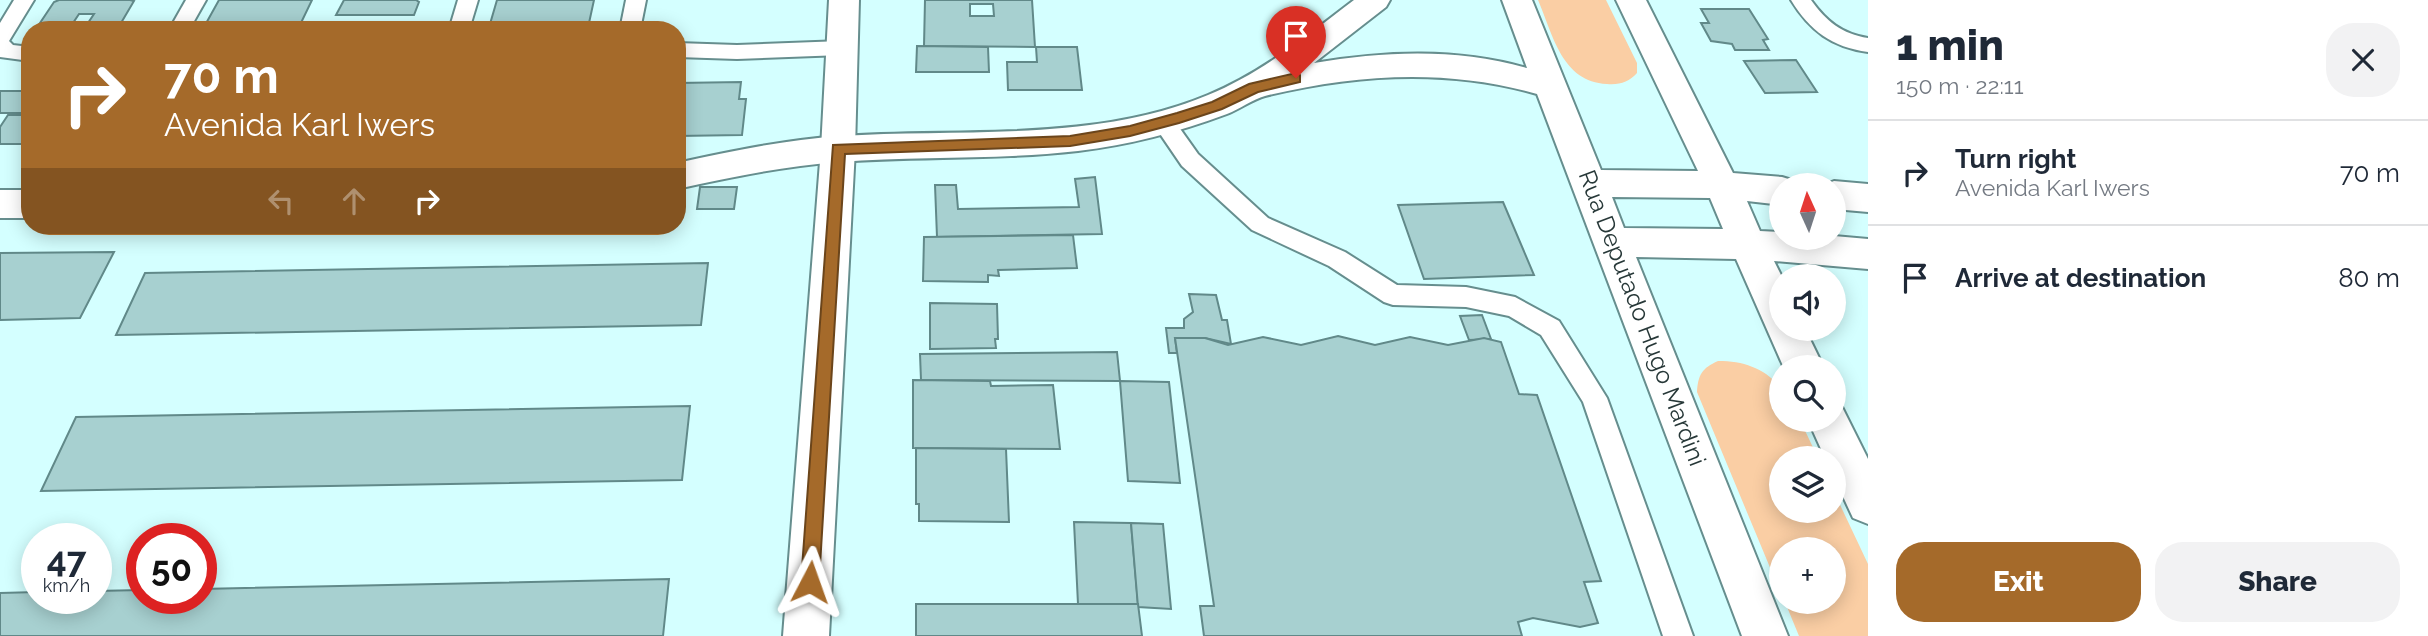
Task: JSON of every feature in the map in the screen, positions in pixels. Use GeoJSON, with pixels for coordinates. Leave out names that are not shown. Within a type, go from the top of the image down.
{"type":"FeatureCollection","features":[{"type":"Feature","properties":{"kind":"street"},"geometry":{"type":"LineString","coordinates":[[806,636],[838,149],[844,0]]}},
{"type":"Feature","properties":{"kind":"street"},"geometry":{"type":"LineString","coordinates":[[686,174],[748,161],[838,149],[1070,141],[1130,131],[1217,105],[1254,88],[1376,0]]}},
{"type":"Feature","properties":{"kind":"street","name":"Rua Deputado Hugo Mardini"},"geometry":{"type":"LineString","coordinates":[[1517,0],[1549,86],[1614,242],[1765,636]]}},
{"type":"Feature","properties":{"kind":"street"},"geometry":{"type":"LineString","coordinates":[[1631,0],[1722,185],[1745,244],[1769,293]]}},
{"type":"Feature","properties":{"kind":"street"},"geometry":{"type":"LineString","coordinates":[[1254,88],[1337,69],[1381,64],[1488,68],[1549,86]]}},
{"type":"Feature","properties":{"kind":"street"},"geometry":{"type":"LineString","coordinates":[[1590,183],[1722,185],[1769,190]]}},
{"type":"Feature","properties":{"kind":"street"},"geometry":{"type":"LineString","coordinates":[[1846,196],[1868,198]]}},
{"type":"Feature","properties":{"kind":"street"},"geometry":{"type":"LineString","coordinates":[[0,204],[21,204]]}},
{"type":"Feature","properties":{"kind":"street"},"geometry":{"type":"LineString","coordinates":[[1614,242],[1745,244],[1868,254]]}},
{"type":"Feature","properties":{"kind":"street"},"geometry":{"type":"LineString","coordinates":[[1834,432],[1868,504]]}},
{"type":"Feature","properties":{"kind":"lane"},"geometry":{"type":"LineString","coordinates":[[21,53],[7,52],[0,42],[24,0]]}},
{"type":"Feature","properties":{"kind":"lane"},"geometry":{"type":"LineString","coordinates":[[184,21],[196,0]]}},
{"type":"Feature","properties":{"kind":"lane"},"geometry":{"type":"LineString","coordinates":[[462,21],[468,0]]}},
{"type":"Feature","properties":{"kind":"lane"},"geometry":{"type":"LineString","coordinates":[[632,21],[636,0]]}},
{"type":"Feature","properties":{"kind":"lane"},"geometry":{"type":"LineString","coordinates":[[1801,0],[1813,19],[1829,34],[1854,44],[1868,45]]}},
{"type":"Feature","properties":{"kind":"lane"},"geometry":{"type":"LineString","coordinates":[[686,50],[737,52],[842,48]]}},
{"type":"Feature","properties":{"kind":"lane"},"geometry":{"type":"LineString","coordinates":[[1163,122],[1190,160],[1260,224],[1336,259],[1393,295],[1466,297],[1515,307],[1550,328],[1594,398],[1678,636]]}},
{"type":"Feature","properties":{"kind":"shaded area"},"geometry":{"type":"Polygon","coordinates":[[[1538,0],[1606,0],[1637,63],[1637,73],[1627,81],[1612,84],[1592,81],[1579,75],[1561,54],[1538,0]]]}},
{"type":"Feature","properties":{"kind":"shaded area"},"geometry":{"type":"Polygon","coordinates":[[[1718,361],[1736,362],[1760,370],[1769,377],[1769,432],[1806,432],[1812,446],[1769,446],[1769,523],[1846,523],[1846,517],[1868,564],[1868,636],[1799,636],[1790,614],[1846,614],[1846,537],[1769,537],[1769,565],[1697,392],[1698,381],[1708,366],[1718,361]]]}},
{"type":"Feature","properties":{"kind":"building"},"geometry":{"type":"Polygon","coordinates":[[[219,0],[312,0],[302,21],[207,21],[219,0]]]}},
{"type":"Feature","properties":{"kind":"building"},"geometry":{"type":"Polygon","coordinates":[[[344,0],[419,2],[414,15],[336,15],[344,0]]]}},
{"type":"Feature","properties":{"kind":"building"},"geometry":{"type":"Polygon","coordinates":[[[497,0],[594,0],[589,21],[491,21],[497,0]]]}},
{"type":"Feature","properties":{"kind":"building"},"geometry":{"type":"Polygon","coordinates":[[[925,0],[1032,0],[1035,47],[924,46],[925,0]],[[970,4],[970,16],[994,16],[993,4],[970,4]]]}},
{"type":"Feature","properties":{"kind":"building"},"geometry":{"type":"Polygon","coordinates":[[[134,1],[122,21],[89,21],[94,14],[79,14],[74,21],[41,21],[54,2],[134,1]]]}},
{"type":"Feature","properties":{"kind":"building"},"geometry":{"type":"Polygon","coordinates":[[[1701,9],[1749,9],[1768,39],[1763,40],[1769,50],[1735,50],[1732,44],[1711,41],[1701,23],[1709,23],[1701,9]]]}},
{"type":"Feature","properties":{"kind":"building"},"geometry":{"type":"Polygon","coordinates":[[[917,46],[988,47],[989,72],[916,72],[917,46]]]}},
{"type":"Feature","properties":{"kind":"building"},"geometry":{"type":"Polygon","coordinates":[[[1036,47],[1077,47],[1082,90],[1008,90],[1007,62],[1037,62],[1036,47]]]}},
{"type":"Feature","properties":{"kind":"building"},"geometry":{"type":"Polygon","coordinates":[[[1796,60],[1817,92],[1765,93],[1744,61],[1796,60]]]}},
{"type":"Feature","properties":{"kind":"building"},"geometry":{"type":"Polygon","coordinates":[[[741,82],[739,99],[746,99],[742,135],[686,136],[686,83],[741,82]]]}},
{"type":"Feature","properties":{"kind":"building"},"geometry":{"type":"Polygon","coordinates":[[[0,91],[21,91],[21,113],[0,113],[0,91]]]}},
{"type":"Feature","properties":{"kind":"building"},"geometry":{"type":"Polygon","coordinates":[[[8,115],[21,115],[21,144],[0,144],[0,127],[8,115]]]}},
{"type":"Feature","properties":{"kind":"building"},"geometry":{"type":"Polygon","coordinates":[[[1095,177],[1102,234],[937,237],[935,185],[956,185],[958,209],[1079,207],[1075,179],[1095,177]]]}},
{"type":"Feature","properties":{"kind":"building"},"geometry":{"type":"Polygon","coordinates":[[[700,187],[737,187],[734,209],[697,209],[700,187]]]}},
{"type":"Feature","properties":{"kind":"building"},"geometry":{"type":"Polygon","coordinates":[[[1503,202],[1534,275],[1424,279],[1398,205],[1503,202]]]}},
{"type":"Feature","properties":{"kind":"building"},"geometry":{"type":"Polygon","coordinates":[[[1073,235],[1077,268],[998,270],[999,276],[988,275],[988,282],[923,281],[924,237],[1073,235]]]}},
{"type":"Feature","properties":{"kind":"building"},"geometry":{"type":"Polygon","coordinates":[[[114,252],[80,318],[0,320],[0,253],[114,252]]]}},
{"type":"Feature","properties":{"kind":"building"},"geometry":{"type":"Polygon","coordinates":[[[708,263],[701,325],[116,335],[145,273],[708,263]]]}},
{"type":"Feature","properties":{"kind":"building"},"geometry":{"type":"Polygon","coordinates":[[[1189,294],[1216,295],[1222,320],[1227,320],[1231,344],[1205,338],[1175,338],[1177,353],[1169,353],[1166,328],[1184,328],[1184,319],[1193,312],[1189,294]]]}},
{"type":"Feature","properties":{"kind":"building"},"geometry":{"type":"Polygon","coordinates":[[[930,303],[997,304],[996,348],[930,349],[930,303]]]}},
{"type":"Feature","properties":{"kind":"building"},"geometry":{"type":"Polygon","coordinates":[[[1482,315],[1491,339],[1469,340],[1460,316],[1482,315]]]}},
{"type":"Feature","properties":{"kind":"building"},"geometry":{"type":"Polygon","coordinates":[[[1338,336],[1375,345],[1410,337],[1448,345],[1484,338],[1501,342],[1519,394],[1537,395],[1601,581],[1584,582],[1598,623],[1580,627],[1533,618],[1518,622],[1522,636],[1204,636],[1200,606],[1214,606],[1175,338],[1205,338],[1228,345],[1263,337],[1301,345],[1338,336]]]}},
{"type":"Feature","properties":{"kind":"building"},"geometry":{"type":"Polygon","coordinates":[[[1117,352],[1120,381],[921,380],[920,354],[1117,352]]]}},
{"type":"Feature","properties":{"kind":"building"},"geometry":{"type":"Polygon","coordinates":[[[913,380],[990,381],[991,386],[1053,385],[1060,449],[913,448],[913,380]]]}},
{"type":"Feature","properties":{"kind":"building"},"geometry":{"type":"Polygon","coordinates":[[[1120,381],[1169,382],[1180,483],[1128,481],[1120,381]]]}},
{"type":"Feature","properties":{"kind":"building"},"geometry":{"type":"Polygon","coordinates":[[[690,406],[682,480],[41,491],[76,417],[690,406]]]}},
{"type":"Feature","properties":{"kind":"building"},"geometry":{"type":"Polygon","coordinates":[[[916,448],[1006,449],[1009,522],[919,521],[919,504],[916,504],[916,448]]]}},
{"type":"Feature","properties":{"kind":"building"},"geometry":{"type":"Polygon","coordinates":[[[1074,522],[1131,523],[1138,604],[1078,604],[1074,522]]]}},
{"type":"Feature","properties":{"kind":"building"},"geometry":{"type":"Polygon","coordinates":[[[1131,523],[1163,524],[1171,609],[1138,607],[1131,523]]]}},
{"type":"Feature","properties":{"kind":"building"},"geometry":{"type":"Polygon","coordinates":[[[669,579],[663,636],[0,636],[0,593],[21,592],[21,614],[112,614],[112,591],[126,590],[126,614],[217,614],[217,589],[669,579]]]}},
{"type":"Feature","properties":{"kind":"building"},"geometry":{"type":"Polygon","coordinates":[[[916,604],[1138,604],[1142,636],[916,636],[916,604]]]}},
{"type":"Feature","properties":{"kind":"route"},"geometry":{"type":"LineString","coordinates":[[810,582],[838,149],[1070,141],[1130,131],[1179,118],[1254,88],[1296,78]]}}]}
